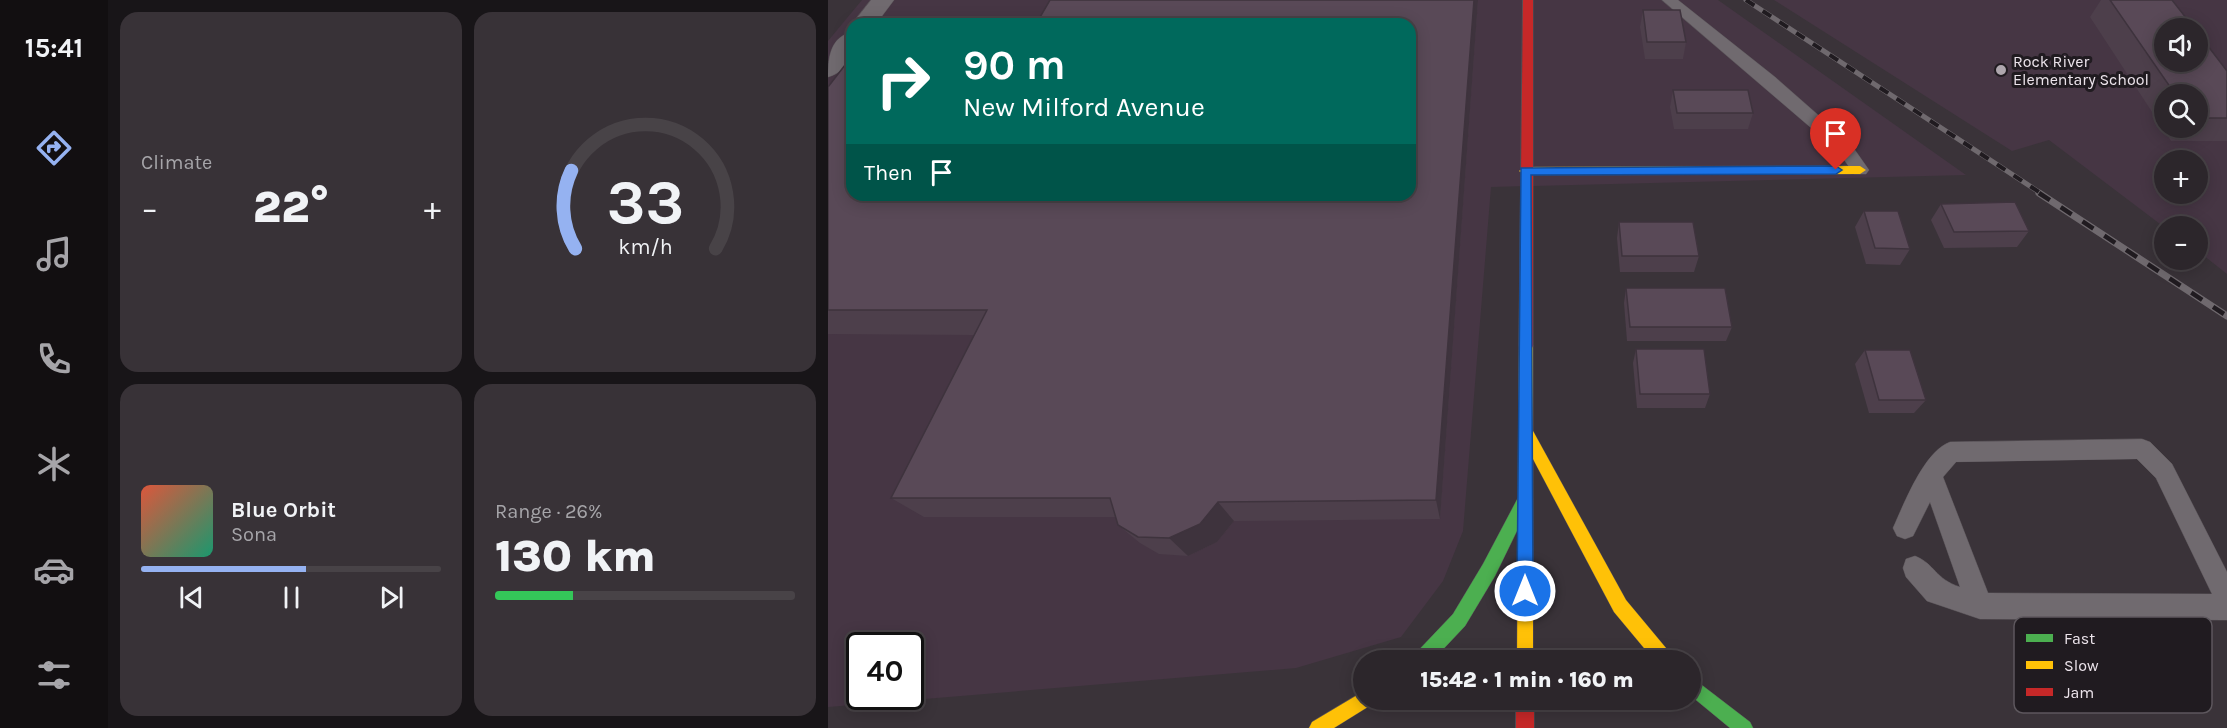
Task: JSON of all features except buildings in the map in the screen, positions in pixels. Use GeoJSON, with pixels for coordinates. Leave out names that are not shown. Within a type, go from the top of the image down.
{"type":"FeatureCollection","features":[{"type":"Feature","properties":{"kind":"street"},"geometry":{"type":"LineString","coordinates":[[869,18],[883,0]]}},
{"type":"Feature","properties":{"kind":"street"},"geometry":{"type":"LineString","coordinates":[[1525,650],[1525,171],[1528,0]]}},
{"type":"Feature","properties":{"kind":"street"},"geometry":{"type":"LineString","coordinates":[[828,69],[846,46]]}},
{"type":"Feature","properties":{"kind":"street"},"geometry":{"type":"LineString","coordinates":[[1525,171],[1860,170]]}},
{"type":"Feature","properties":{"kind":"street"},"geometry":{"type":"LineString","coordinates":[[1525,430],[1620,606],[1657,650]]}},
{"type":"Feature","properties":{"kind":"street"},"geometry":{"type":"LineString","coordinates":[[1430,650],[1459,620],[1489,570],[1525,499]]}},
{"type":"Feature","properties":{"kind":"street"},"geometry":{"type":"LineString","coordinates":[[1701,693],[1744,728]]}},
{"type":"Feature","properties":{"kind":"street"},"geometry":{"type":"LineString","coordinates":[[1318,728],[1353,706]]}},
{"type":"Feature","properties":{"kind":"street"},"geometry":{"type":"LineString","coordinates":[[1525,710],[1525,728]]}},
{"type":"Feature","properties":{"kind":"lane"},"geometry":{"type":"LineString","coordinates":[[1669,0],[1844,147],[1860,170]]}},
{"type":"Feature","properties":{"kind":"lane"},"geometry":{"type":"LineString","coordinates":[[1905,528],[1931,475],[1950,452],[2142,449],[2164,471],[2227,597]]}},
{"type":"Feature","properties":{"kind":"lane"},"geometry":{"type":"LineString","coordinates":[[1931,475],[1980,606]]}},
{"type":"Feature","properties":{"kind":"lane"},"geometry":{"type":"LineString","coordinates":[[1915,568],[1936,592],[1980,606],[2227,607]]}},
{"type":"Feature","properties":{"kind":"shaded area"},"geometry":{"type":"Polygon","coordinates":[[[862,0],[1718,0],[1966,175],[1491,187],[1463,531],[1443,581],[1401,637],[1296,668],[924,699],[924,632],[846,632],[846,706],[828,707],[828,41],[846,19],[846,201],[1416,201],[1416,18],[847,18],[862,0]]]}},
{"type":"Feature","properties":{"kind":"shaded area","name":"Rock River Elementary School"},"geometry":{"type":"Polygon","coordinates":[[[1774,0],[2227,0],[2227,274],[2208,259],[2208,216],[2154,216],[2154,219],[2049,140],[2012,151],[1774,0]]]}},
{"type":"Feature","properties":{"kind":"railway"},"geometry":{"type":"LineString","coordinates":[[1746,0],[2042,194]]}},
{"type":"Feature","properties":{"kind":"railway"},"geometry":{"type":"LineString","coordinates":[[2039,193],[2227,316]]}},
{"type":"Feature","properties":{"kind":"traffic: fast"},"geometry":{"type":"LineString","coordinates":[[1430,650],[1459,620],[1489,570],[1525,499]]}},
{"type":"Feature","properties":{"kind":"traffic: fast"},"geometry":{"type":"LineString","coordinates":[[1701,693],[1744,728]]}},
{"type":"Feature","properties":{"kind":"traffic: slow"},"geometry":{"type":"LineString","coordinates":[[1525,171],[1860,170]]}},
{"type":"Feature","properties":{"kind":"traffic: slow"},"geometry":{"type":"LineString","coordinates":[[1525,650],[1526,346]]}},
{"type":"Feature","properties":{"kind":"traffic: slow"},"geometry":{"type":"LineString","coordinates":[[1525,430],[1620,606],[1657,650]]}},
{"type":"Feature","properties":{"kind":"traffic: slow"},"geometry":{"type":"LineString","coordinates":[[1318,728],[1353,706]]}},
{"type":"Feature","properties":{"kind":"traffic: jam"},"geometry":{"type":"LineString","coordinates":[[1526,346],[1528,0]]}},
{"type":"Feature","properties":{"kind":"traffic: jam"},"geometry":{"type":"LineString","coordinates":[[1525,710],[1525,728]]}},
{"type":"Feature","properties":{"kind":"place","name":"Rock River Elementary School"},"geometry":{"type":"Point","coordinates":[2001,70]}},
{"type":"Feature","properties":{"kind":"route"},"geometry":{"type":"LineString","coordinates":[[1525,591],[1525,171],[1836,170]]}}]}
